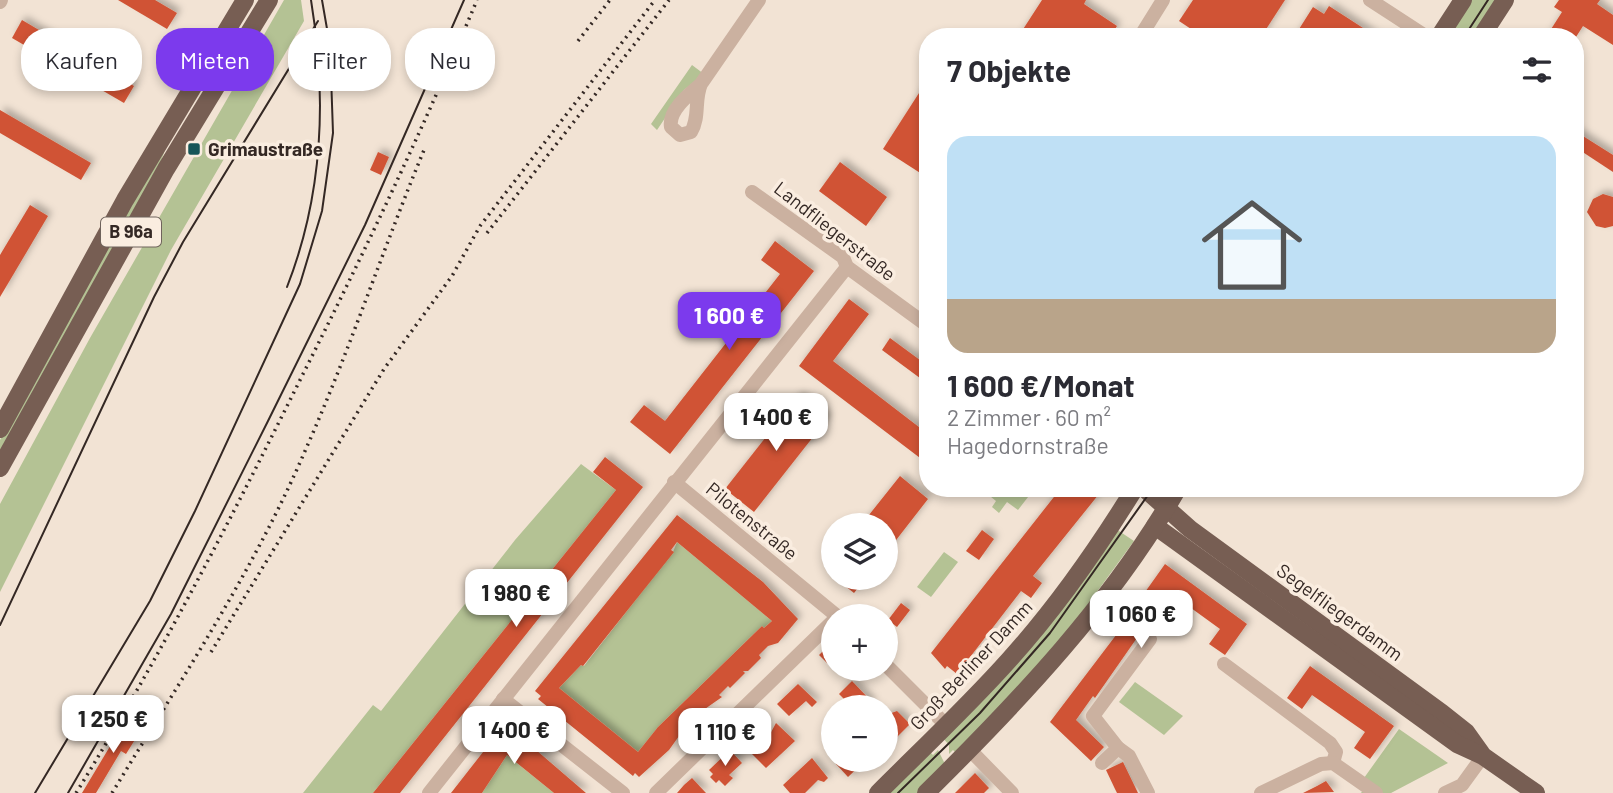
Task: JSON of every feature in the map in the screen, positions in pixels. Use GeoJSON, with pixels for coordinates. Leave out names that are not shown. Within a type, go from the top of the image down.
{"type":"FeatureCollection","features":[{"type":"Feature","properties":{"kind":"main road","name":"B 96a"},"geometry":{"type":"LineString","coordinates":[[228,28],[245,0]]}},
{"type":"Feature","properties":{"kind":"main road","name":"B 96a"},"geometry":{"type":"LineString","coordinates":[[0,468],[166,169],[269,0]]}},
{"type":"Feature","properties":{"kind":"main road"},"geometry":{"type":"LineString","coordinates":[[1445,28],[1463,0]]}},
{"type":"Feature","properties":{"kind":"main road"},"geometry":{"type":"LineString","coordinates":[[1487,28],[1505,0]]}},
{"type":"Feature","properties":{"kind":"main road","name":"B 96a"},"geometry":{"type":"LineString","coordinates":[[0,429],[113,221],[188,91]]}},
{"type":"Feature","properties":{"kind":"main road"},"geometry":{"type":"LineString","coordinates":[[166,169],[169,146],[199,95],[194,91]]}},
{"type":"Feature","properties":{"kind":"main road","name":"Groß-Berliner Damm"},"geometry":{"type":"LineString","coordinates":[[878,793],[1032,634],[1086,562],[1129,497]]}},
{"type":"Feature","properties":{"kind":"main road"},"geometry":{"type":"LineString","coordinates":[[1145,497],[1155,526]]}},
{"type":"Feature","properties":{"kind":"main road","name":"Segelfliegerdamm"},"geometry":{"type":"LineString","coordinates":[[1153,497],[1190,530],[1442,713],[1466,732],[1483,756]]}},
{"type":"Feature","properties":{"kind":"main road"},"geometry":{"type":"LineString","coordinates":[[926,793],[1017,702],[1097,607],[1173,497]]}},
{"type":"Feature","properties":{"kind":"main road","name":"Segelfliegerdamm"},"geometry":{"type":"LineString","coordinates":[[1155,526],[1457,744],[1483,756],[1536,793]]}},
{"type":"Feature","properties":{"kind":"street"},"geometry":{"type":"LineString","coordinates":[[701,84],[759,0]]}},
{"type":"Feature","properties":{"kind":"street"},"geometry":{"type":"LineString","coordinates":[[1146,28],[1163,0]]}},
{"type":"Feature","properties":{"kind":"street"},"geometry":{"type":"LineString","coordinates":[[1370,0],[1413,28]]}},
{"type":"Feature","properties":{"kind":"street","name":"Landfliegerstraße"},"geometry":{"type":"LineString","coordinates":[[752,191],[843,257],[848,267],[919,319]]}},
{"type":"Feature","properties":{"kind":"street"},"geometry":{"type":"LineString","coordinates":[[429,793],[674,482],[848,267]]}},
{"type":"Feature","properties":{"kind":"street","name":"Pilotenstraße"},"geometry":{"type":"LineString","coordinates":[[674,482],[822,604]]}},
{"type":"Feature","properties":{"kind":"street"},"geometry":{"type":"LineString","coordinates":[[656,793],[821,633]]}},
{"type":"Feature","properties":{"kind":"street"},"geometry":{"type":"LineString","coordinates":[[1148,793],[1129,756],[1118,748],[1093,716],[1150,639]]}},
{"type":"Feature","properties":{"kind":"street"},"geometry":{"type":"LineString","coordinates":[[1224,664],[1330,743],[1336,752],[1333,763]]}},
{"type":"Feature","properties":{"kind":"street"},"geometry":{"type":"LineString","coordinates":[[898,677],[946,725]]}},
{"type":"Feature","properties":{"kind":"street"},"geometry":{"type":"LineString","coordinates":[[503,699],[623,793]]}},
{"type":"Feature","properties":{"kind":"street"},"geometry":{"type":"LineString","coordinates":[[1102,763],[1118,748]]}},
{"type":"Feature","properties":{"kind":"street"},"geometry":{"type":"LineString","coordinates":[[970,750],[1012,793]]}},
{"type":"Feature","properties":{"kind":"street"},"geometry":{"type":"LineString","coordinates":[[1445,793],[1460,789],[1483,756]]}},
{"type":"Feature","properties":{"kind":"street"},"geometry":{"type":"LineString","coordinates":[[1261,793],[1321,764],[1333,763],[1376,793]]}},
{"type":"Feature","properties":{"kind":"green space"},"geometry":{"type":"Polygon","coordinates":[[[284,0],[301,0],[304,21],[300,28],[288,28],[288,49],[274,73],[274,28],[268,28],[284,0]]]}},
{"type":"Feature","properties":{"kind":"green space"},"geometry":{"type":"Polygon","coordinates":[[[1471,0],[1498,0],[1480,28],[1453,28],[1471,0]]]}},
{"type":"Feature","properties":{"kind":"green space"},"geometry":{"type":"Polygon","coordinates":[[[692,65],[704,74],[684,90],[657,130],[651,124],[692,65]]]}},
{"type":"Feature","properties":{"kind":"green space"},"geometry":{"type":"Polygon","coordinates":[[[232,91],[263,91],[171,250],[0,592],[0,504],[90,338],[232,91]]]}},
{"type":"Feature","properties":{"kind":"green space"},"geometry":{"type":"Polygon","coordinates":[[[167,144],[158,170],[0,457],[0,440],[99,258],[167,144]]]}},
{"type":"Feature","properties":{"kind":"green space"},"geometry":{"type":"Polygon","coordinates":[[[581,464],[616,490],[373,793],[303,793],[373,705],[381,711],[515,540],[581,464]]]}},
{"type":"Feature","properties":{"kind":"green space"},"geometry":{"type":"Polygon","coordinates":[[[991,497],[1028,497],[1018,510],[1007,502],[999,513],[992,507],[996,501],[991,497]]]}},
{"type":"Feature","properties":{"kind":"green space"},"geometry":{"type":"Polygon","coordinates":[[[1116,529],[1134,541],[1064,637],[957,754],[953,750],[949,754],[949,745],[942,737],[1116,529]]]}},
{"type":"Feature","properties":{"kind":"green space"},"geometry":{"type":"Polygon","coordinates":[[[677,542],[772,621],[764,628],[762,626],[659,726],[638,752],[559,688],[581,665],[584,666],[673,552],[677,542]]]}},
{"type":"Feature","properties":{"kind":"green space"},"geometry":{"type":"Polygon","coordinates":[[[944,552],[958,562],[931,597],[917,587],[944,552]]]}},
{"type":"Feature","properties":{"kind":"green space"},"geometry":{"type":"Polygon","coordinates":[[[1135,682],[1183,716],[1164,735],[1119,702],[1135,682]]]}},
{"type":"Feature","properties":{"kind":"green space"},"geometry":{"type":"Polygon","coordinates":[[[1399,729],[1448,763],[1391,793],[1361,793],[1369,782],[1364,778],[1399,729]]]}},
{"type":"Feature","properties":{"kind":"green space"},"geometry":{"type":"Polygon","coordinates":[[[938,750],[946,766],[918,793],[885,793],[929,751],[933,755],[938,750]]]}},
{"type":"Feature","properties":{"kind":"green space"},"geometry":{"type":"Polygon","coordinates":[[[507,755],[554,793],[482,793],[507,755]]]}},
{"type":"Feature","properties":{"kind":"building"},"geometry":{"type":"Polygon","coordinates":[[[118,0],[155,0],[177,13],[165,28],[118,0]]]}},
{"type":"Feature","properties":{"kind":"building"},"geometry":{"type":"Polygon","coordinates":[[[1042,0],[1086,0],[1084,4],[1117,26],[1116,28],[1024,28],[1042,0]]]}},
{"type":"Feature","properties":{"kind":"building"},"geometry":{"type":"Polygon","coordinates":[[[1193,0],[1285,0],[1267,28],[1190,28],[1179,21],[1193,0]]]}},
{"type":"Feature","properties":{"kind":"building"},"geometry":{"type":"Polygon","coordinates":[[[1559,0],[1600,0],[1597,4],[1613,15],[1613,45],[1583,26],[1552,28],[1562,12],[1554,7],[1559,0]]]}},
{"type":"Feature","properties":{"kind":"building"},"geometry":{"type":"Polygon","coordinates":[[[1329,6],[1363,28],[1300,28],[1313,7],[1324,14],[1329,6]]]}},
{"type":"Feature","properties":{"kind":"building"},"geometry":{"type":"Polygon","coordinates":[[[22,20],[36,28],[21,28],[21,43],[12,38],[22,20]]]}},
{"type":"Feature","properties":{"kind":"building"},"geometry":{"type":"Polygon","coordinates":[[[103,91],[131,91],[124,103],[103,91]]]}},
{"type":"Feature","properties":{"kind":"building"},"geometry":{"type":"Polygon","coordinates":[[[919,93],[919,172],[883,149],[919,93]]]}},
{"type":"Feature","properties":{"kind":"building"},"geometry":{"type":"Polygon","coordinates":[[[0,110],[91,163],[81,180],[0,133],[0,110]]]}},
{"type":"Feature","properties":{"kind":"building"},"geometry":{"type":"Polygon","coordinates":[[[1584,137],[1613,155],[1613,172],[1584,153],[1584,137]]]}},
{"type":"Feature","properties":{"kind":"building"},"geometry":{"type":"Polygon","coordinates":[[[378,152],[389,157],[381,175],[370,170],[378,152]]]}},
{"type":"Feature","properties":{"kind":"building"},"geometry":{"type":"Polygon","coordinates":[[[840,162],[887,197],[866,226],[819,191],[840,162]]]}},
{"type":"Feature","properties":{"kind":"building"},"geometry":{"type":"Polygon","coordinates":[[[1603,194],[1613,197],[1613,226],[1605,228],[1596,226],[1587,212],[1593,199],[1603,194]]]}},
{"type":"Feature","properties":{"kind":"building"},"geometry":{"type":"Polygon","coordinates":[[[30,205],[48,216],[0,297],[0,255],[30,205]]]}},
{"type":"Feature","properties":{"kind":"building"},"geometry":{"type":"Polygon","coordinates":[[[775,241],[814,271],[670,454],[630,422],[644,405],[665,421],[780,274],[761,260],[775,241]]]}},
{"type":"Feature","properties":{"kind":"building"},"geometry":{"type":"Polygon","coordinates":[[[849,299],[869,314],[833,361],[919,427],[919,457],[799,366],[849,299]]]}},
{"type":"Feature","properties":{"kind":"building"},"geometry":{"type":"Polygon","coordinates":[[[890,338],[919,359],[919,377],[882,350],[890,338]]]}},
{"type":"Feature","properties":{"kind":"building"},"geometry":{"type":"Polygon","coordinates":[[[799,395],[828,418],[754,512],[725,489],[799,395]]]}},
{"type":"Feature","properties":{"kind":"building"},"geometry":{"type":"Polygon","coordinates":[[[605,457],[643,487],[400,793],[373,793],[616,490],[593,472],[605,457]]]}},
{"type":"Feature","properties":{"kind":"building"},"geometry":{"type":"Polygon","coordinates":[[[900,476],[919,492],[919,497],[928,499],[898,538],[898,513],[871,513],[900,476]]]}},
{"type":"Feature","properties":{"kind":"building"},"geometry":{"type":"Polygon","coordinates":[[[1054,497],[1097,497],[1033,576],[1042,583],[1031,598],[1021,591],[957,674],[947,666],[945,669],[931,653],[1054,497]]]}},
{"type":"Feature","properties":{"kind":"building"},"geometry":{"type":"Polygon","coordinates":[[[677,515],[763,582],[798,619],[778,643],[768,646],[759,655],[761,658],[748,671],[743,671],[745,673],[719,695],[722,697],[702,711],[686,731],[684,729],[669,750],[639,777],[635,773],[633,776],[538,699],[541,696],[535,691],[677,515]],[[677,542],[671,550],[674,552],[583,666],[559,688],[638,752],[658,727],[762,626],[764,628],[772,621],[677,542]]]}},
{"type":"Feature","properties":{"kind":"building"},"geometry":{"type":"Polygon","coordinates":[[[982,530],[994,539],[979,560],[966,551],[982,530]]]}},
{"type":"Feature","properties":{"kind":"building"},"geometry":{"type":"Polygon","coordinates":[[[1165,564],[1247,624],[1225,655],[1209,644],[1220,629],[1169,592],[1095,698],[1093,696],[1076,720],[1104,747],[1091,761],[1050,722],[1145,597],[1143,595],[1165,564]]]}},
{"type":"Feature","properties":{"kind":"building"},"geometry":{"type":"Polygon","coordinates":[[[901,603],[910,610],[898,626],[898,607],[901,603]]]}},
{"type":"Feature","properties":{"kind":"building"},"geometry":{"type":"Polygon","coordinates":[[[1310,666],[1394,726],[1370,759],[1354,748],[1365,732],[1312,695],[1302,709],[1287,698],[1310,666]]]}},
{"type":"Feature","properties":{"kind":"building"},"geometry":{"type":"Polygon","coordinates":[[[852,681],[865,695],[840,695],[852,681]]]}},
{"type":"Feature","properties":{"kind":"building"},"geometry":{"type":"Polygon","coordinates":[[[798,684],[817,702],[812,707],[806,701],[789,716],[777,704],[798,684]]]}},
{"type":"Feature","properties":{"kind":"building"},"geometry":{"type":"Polygon","coordinates":[[[898,712],[910,724],[898,736],[898,712]]]}},
{"type":"Feature","properties":{"kind":"building"},"geometry":{"type":"Polygon","coordinates":[[[127,718],[139,725],[132,736],[136,738],[126,754],[121,751],[96,793],[82,793],[127,718]]]}},
{"type":"Feature","properties":{"kind":"building"},"geometry":{"type":"Polygon","coordinates":[[[776,723],[795,741],[766,768],[748,750],[754,744],[760,746],[776,723]]]}},
{"type":"Feature","properties":{"kind":"building"},"geometry":{"type":"Polygon","coordinates":[[[505,724],[586,793],[554,793],[507,755],[482,793],[451,793],[505,724]]]}},
{"type":"Feature","properties":{"kind":"building"},"geometry":{"type":"Polygon","coordinates":[[[730,750],[742,763],[729,775],[733,778],[725,786],[710,777],[713,774],[709,770],[730,750]]]}},
{"type":"Feature","properties":{"kind":"building"},"geometry":{"type":"Polygon","coordinates":[[[812,758],[828,778],[824,782],[818,780],[805,793],[790,793],[783,785],[812,758]]]}},
{"type":"Feature","properties":{"kind":"building"},"geometry":{"type":"Polygon","coordinates":[[[1123,762],[1138,793],[1117,793],[1115,789],[1106,770],[1123,762]]]}},
{"type":"Feature","properties":{"kind":"building"},"geometry":{"type":"Polygon","coordinates":[[[975,773],[989,788],[984,793],[955,793],[975,773]]]}},
{"type":"Feature","properties":{"kind":"building"},"geometry":{"type":"Polygon","coordinates":[[[692,778],[706,793],[677,793],[684,785],[692,778]]]}},
{"type":"Feature","properties":{"kind":"building"},"geometry":{"type":"Polygon","coordinates":[[[1326,781],[1334,792],[1303,793],[1317,786],[1326,781]]]}},
{"type":"Feature","properties":{"kind":"tram line"},"geometry":{"type":"LineString","coordinates":[[287,287],[299,252],[315,181],[320,109],[311,0]]}},
{"type":"Feature","properties":{"kind":"tram line"},"geometry":{"type":"LineString","coordinates":[[35,793],[150,601],[195,511],[300,284],[322,211],[333,133],[330,46],[322,0]]}},
{"type":"Feature","properties":{"kind":"tram line"},"geometry":{"type":"LineString","coordinates":[[68,793],[171,614],[268,421],[365,225],[464,0]]}},
{"type":"Feature","properties":{"kind":"tram line"},"geometry":{"type":"LineString","coordinates":[[1470,28],[1488,0]]}},
{"type":"Feature","properties":{"kind":"tram line"},"geometry":{"type":"LineString","coordinates":[[0,625],[154,297],[183,242],[318,21]]}},
{"type":"Feature","properties":{"kind":"tram line"},"geometry":{"type":"LineString","coordinates":[[898,793],[980,713],[1050,633],[1147,497]]}},
{"type":"Feature","properties":{"kind":"railway"},"geometry":{"type":"LineString","coordinates":[[76,793],[166,638],[222,534],[349,282],[477,0]]}},
{"type":"Feature","properties":{"kind":"railway"},"geometry":{"type":"LineString","coordinates":[[578,41],[610,0]]}},
{"type":"Feature","properties":{"kind":"railway"},"geometry":{"type":"LineString","coordinates":[[211,652],[384,369],[452,276],[480,226],[655,0]]}},
{"type":"Feature","properties":{"kind":"railway"},"geometry":{"type":"LineString","coordinates":[[487,233],[669,0]]}},
{"type":"Feature","properties":{"kind":"railway"},"geometry":{"type":"LineString","coordinates":[[112,793],[215,625],[285,496],[336,376],[424,150]]}},
{"type":"Feature","properties":{"kind":"place","name":"Grimaustraße"},"geometry":{"type":"Point","coordinates":[194,149]}}]}
